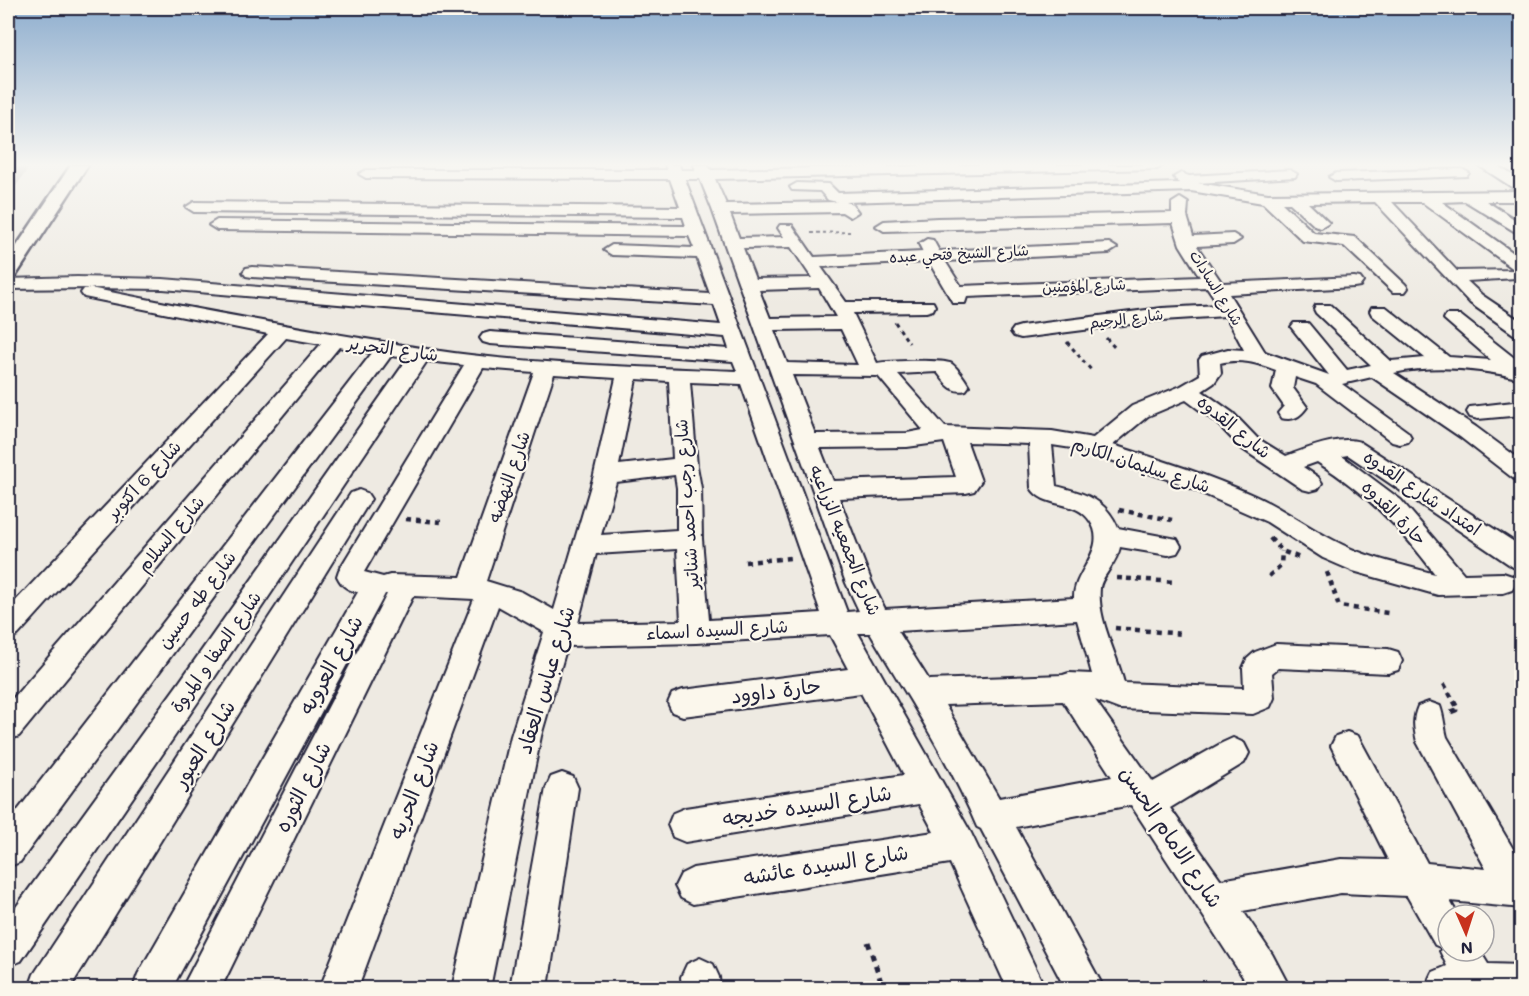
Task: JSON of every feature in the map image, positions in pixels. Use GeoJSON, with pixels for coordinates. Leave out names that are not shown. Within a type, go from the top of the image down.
{"type":"FeatureCollection","features":[{"type":"Feature","properties":{"kind":"street"},"geometry":{"type":"LineString","coordinates":[[8,273],[49,211]]}},
{"type":"Feature","properties":{"kind":"street"},"geometry":{"type":"LineString","coordinates":[[284,211],[697,232]]}},
{"type":"Feature","properties":{"kind":"street","name":"شارع الجمعيه الزراعيه"},"geometry":{"type":"LineString","coordinates":[[689,211],[838,623],[959,845],[1026,988]]}},
{"type":"Feature","properties":{"kind":"street","name":"شارع الجمعيه الزراعيه"},"geometry":{"type":"LineString","coordinates":[[720,211],[859,583],[878,622],[953,746],[989,816],[1085,988]]}},
{"type":"Feature","properties":{"kind":"street"},"geometry":{"type":"LineString","coordinates":[[849,211],[922,237],[1094,226],[1179,212]]}},
{"type":"Feature","properties":{"kind":"street"},"geometry":{"type":"LineString","coordinates":[[1164,211],[1179,212]]}},
{"type":"Feature","properties":{"kind":"street"},"geometry":{"type":"LineString","coordinates":[[1281,211],[1309,238],[1349,241],[1398,288]]}},
{"type":"Feature","properties":{"kind":"street"},"geometry":{"type":"LineString","coordinates":[[1308,211],[1321,223]]}},
{"type":"Feature","properties":{"kind":"street"},"geometry":{"type":"LineString","coordinates":[[1392,211],[1452,276],[1495,314],[1521,331]]}},
{"type":"Feature","properties":{"kind":"street"},"geometry":{"type":"LineString","coordinates":[[1442,211],[1516,271]]}},
{"type":"Feature","properties":{"kind":"street"},"geometry":{"type":"LineString","coordinates":[[1498,211],[1521,231]]}},
{"type":"Feature","properties":{"kind":"street","name":"شارع السادات"},"geometry":{"type":"LineString","coordinates":[[1179,212],[1187,241],[1232,310],[1258,356]]}},
{"type":"Feature","properties":{"kind":"street"},"geometry":{"type":"LineString","coordinates":[[877,223],[958,213]]}},
{"type":"Feature","properties":{"kind":"street"},"geometry":{"type":"LineString","coordinates":[[877,223],[1094,226]]}},
{"type":"Feature","properties":{"kind":"street"},"geometry":{"type":"LineString","coordinates":[[217,225],[697,232]]}},
{"type":"Feature","properties":{"kind":"street"},"geometry":{"type":"LineString","coordinates":[[1094,226],[1131,284]]}},
{"type":"Feature","properties":{"kind":"street"},"geometry":{"type":"LineString","coordinates":[[612,250],[697,232]]}},
{"type":"Feature","properties":{"kind":"street"},"geometry":{"type":"LineString","coordinates":[[732,243],[791,235],[845,316],[876,369],[955,440],[969,481],[966,485],[824,490]]}},
{"type":"Feature","properties":{"kind":"street"},"geometry":{"type":"LineString","coordinates":[[922,237],[934,255]]}},
{"type":"Feature","properties":{"kind":"street"},"geometry":{"type":"LineString","coordinates":[[1187,241],[1233,239]]}},
{"type":"Feature","properties":{"kind":"street","name":"شارع الشيخ فتحي عبده"},"geometry":{"type":"LineString","coordinates":[[809,262],[1109,248]]}},
{"type":"Feature","properties":{"kind":"street","name":"شارع المؤمنين"},"geometry":{"type":"LineString","coordinates":[[934,255],[958,295],[1131,284],[1215,286],[1354,282]]}},
{"type":"Feature","properties":{"kind":"street"},"geometry":{"type":"LineString","coordinates":[[1452,276],[1516,271]]}},
{"type":"Feature","properties":{"kind":"street"},"geometry":{"type":"LineString","coordinates":[[252,272],[722,300]]}},
{"type":"Feature","properties":{"kind":"street","name":"شارع التحرير"},"geometry":{"type":"LineString","coordinates":[[40,283],[334,341],[422,353],[483,350],[546,368],[679,375],[741,355]]}},
{"type":"Feature","properties":{"kind":"street"},"geometry":{"type":"LineString","coordinates":[[748,285],[824,283]]}},
{"type":"Feature","properties":{"kind":"street"},"geometry":{"type":"LineString","coordinates":[[8,284],[163,284],[741,355]]}},
{"type":"Feature","properties":{"kind":"street"},"geometry":{"type":"LineString","coordinates":[[762,324],[926,306]]}},
{"type":"Feature","properties":{"kind":"street"},"geometry":{"type":"LineString","coordinates":[[1323,309],[1382,370],[1521,473]]}},
{"type":"Feature","properties":{"kind":"street","name":"شارع الرحيم"},"geometry":{"type":"LineString","coordinates":[[1022,332],[1162,314],[1232,310]]}},
{"type":"Feature","properties":{"kind":"street"},"geometry":{"type":"LineString","coordinates":[[1379,311],[1443,362]]}},
{"type":"Feature","properties":{"kind":"street"},"geometry":{"type":"LineString","coordinates":[[1495,314],[1521,311]]}},
{"type":"Feature","properties":{"kind":"street"},"geometry":{"type":"LineString","coordinates":[[1453,319],[1518,374]]}},
{"type":"Feature","properties":{"kind":"street"},"geometry":{"type":"LineString","coordinates":[[1301,327],[1334,379],[1400,437]]}},
{"type":"Feature","properties":{"kind":"street","name":"شارع 6 اكتوبر"},"geometry":{"type":"LineString","coordinates":[[8,627],[281,332]]}},
{"type":"Feature","properties":{"kind":"street","name":"شارع السلام"},"geometry":{"type":"LineString","coordinates":[[8,726],[334,341]]}},
{"type":"Feature","properties":{"kind":"street","name":"شارع طه حسين"},"geometry":{"type":"LineString","coordinates":[[8,850],[386,348]]}},
{"type":"Feature","properties":{"kind":"street"},"geometry":{"type":"LineString","coordinates":[[559,632],[508,598],[481,589],[390,585],[355,581],[350,576],[483,350],[741,355]]}},
{"type":"Feature","properties":{"kind":"street","name":"شارع الصفا و المروة"},"geometry":{"type":"LineString","coordinates":[[8,948],[188,693],[422,353]]}},
{"type":"Feature","properties":{"kind":"street"},"geometry":{"type":"LineString","coordinates":[[1096,447],[1140,411],[1188,391],[1207,379],[1210,373],[1209,360],[1228,356],[1258,356],[1287,368],[1334,379],[1443,362],[1518,374]]}},
{"type":"Feature","properties":{"kind":"street"},"geometry":{"type":"LineString","coordinates":[[778,369],[849,371],[941,367],[959,386]]}},
{"type":"Feature","properties":{"kind":"street","name":"شارع النهضه"},"geometry":{"type":"LineString","coordinates":[[481,589],[546,368]]}},
{"type":"Feature","properties":{"kind":"street"},"geometry":{"type":"LineString","coordinates":[[1287,368],[1282,389],[1296,407],[1289,413]]}},
{"type":"Feature","properties":{"kind":"street","name":"شارع عباس العقاد"},"geometry":{"type":"LineString","coordinates":[[471,988],[526,736],[587,545],[606,475],[627,373]]}},
{"type":"Feature","properties":{"kind":"street","name":"شارع رجب احمد شناتير"},"geometry":{"type":"LineString","coordinates":[[679,375],[696,632]]}},
{"type":"Feature","properties":{"kind":"street","name":"شارع القدوه"},"geometry":{"type":"LineString","coordinates":[[1188,391],[1225,418],[1249,443],[1310,483]]}},
{"type":"Feature","properties":{"kind":"street"},"geometry":{"type":"LineString","coordinates":[[1478,412],[1521,408]]}},
{"type":"Feature","properties":{"kind":"street","name":"شارع سليمان الكارم"},"geometry":{"type":"LineString","coordinates":[[806,441],[907,440],[948,435],[1067,440],[1096,447],[1187,477],[1262,509],[1347,558],[1423,592],[1458,585],[1503,583]]}},
{"type":"Feature","properties":{"kind":"street"},"geometry":{"type":"LineString","coordinates":[[922,693],[1109,685],[1091,617],[1087,586],[1105,557],[1107,535],[1105,524],[1086,503],[1050,502],[1042,487],[1040,438]]}},
{"type":"Feature","properties":{"kind":"street","name":"امتداد شارع القدوه"},"geometry":{"type":"LineString","coordinates":[[1282,466],[1319,453],[1345,447],[1356,448],[1521,560]]}},
{"type":"Feature","properties":{"kind":"street","name":"حارة القدوه"},"geometry":{"type":"LineString","coordinates":[[1319,453],[1356,476],[1383,497],[1409,524],[1458,585]]}},
{"type":"Feature","properties":{"kind":"street"},"geometry":{"type":"LineString","coordinates":[[606,475],[685,466]]}},
{"type":"Feature","properties":{"kind":"street","name":"شارع العبور"},"geometry":{"type":"LineString","coordinates":[[48,988],[359,499]]}},
{"type":"Feature","properties":{"kind":"street"},"geometry":{"type":"LineString","coordinates":[[1107,535],[1168,546]]}},
{"type":"Feature","properties":{"kind":"street"},"geometry":{"type":"LineString","coordinates":[[587,545],[689,539]]}},
{"type":"Feature","properties":{"kind":"street","name":"شارع العروبه"},"geometry":{"type":"LineString","coordinates":[[152,988],[390,585]]}},
{"type":"Feature","properties":{"kind":"street","name":"شارع الثوره"},"geometry":{"type":"LineString","coordinates":[[201,988],[390,585]]}},
{"type":"Feature","properties":{"kind":"street","name":"شارع الحريه"},"geometry":{"type":"LineString","coordinates":[[339,988],[481,589]]}},
{"type":"Feature","properties":{"kind":"street","name":"شارع السيده اسماء"},"geometry":{"type":"LineString","coordinates":[[559,632],[696,632],[838,623],[1091,617]]}},
{"type":"Feature","properties":{"kind":"street"},"geometry":{"type":"LineString","coordinates":[[1085,687],[1119,696],[1253,701],[1259,698],[1257,668],[1276,656],[1388,662]]}},
{"type":"Feature","properties":{"kind":"street","name":"حارة داوود"},"geometry":{"type":"LineString","coordinates":[[683,703],[870,679]]}},
{"type":"Feature","properties":{"kind":"street","name":"شارع الامام الحسن"},"geometry":{"type":"LineString","coordinates":[[1085,687],[1143,795],[1259,967],[1270,988]]}},
{"type":"Feature","properties":{"kind":"street"},"geometry":{"type":"LineString","coordinates":[[1429,716],[1428,725],[1433,742],[1519,890]]}},
{"type":"Feature","properties":{"kind":"street"},"geometry":{"type":"LineString","coordinates":[[1347,746],[1436,912]]}},
{"type":"Feature","properties":{"kind":"street"},"geometry":{"type":"LineString","coordinates":[[989,816],[1143,795],[1233,753]]}},
{"type":"Feature","properties":{"kind":"street","name":"شارع السيده خديجه"},"geometry":{"type":"LineString","coordinates":[[685,825],[928,787]]}},
{"type":"Feature","properties":{"kind":"street"},"geometry":{"type":"LineString","coordinates":[[529,988],[562,788]]}},
{"type":"Feature","properties":{"kind":"street","name":"شارع السيده عائشه"},"geometry":{"type":"LineString","coordinates":[[693,886],[959,845]]}},
{"type":"Feature","properties":{"kind":"street"},"geometry":{"type":"LineString","coordinates":[[1213,899],[1341,876],[1417,880],[1519,890]]}},
{"type":"Feature","properties":{"kind":"street"},"geometry":{"type":"LineString","coordinates":[[1460,963],[1462,984],[1521,984]]}},
{"type":"Feature","properties":{"kind":"path"},"geometry":{"type":"LineString","coordinates":[[791,235],[852,232]]}},
{"type":"Feature","properties":{"kind":"path"},"geometry":{"type":"LineString","coordinates":[[1055,329],[1092,371]]}},
{"type":"Feature","properties":{"kind":"path"},"geometry":{"type":"LineString","coordinates":[[1086,503],[1172,520]]}},
{"type":"Feature","properties":{"kind":"path"},"geometry":{"type":"LineString","coordinates":[[1262,509],[1264,529],[1282,551],[1302,558]]}},
{"type":"Feature","properties":{"kind":"path"},"geometry":{"type":"LineString","coordinates":[[383,518],[441,522]]}},
{"type":"Feature","properties":{"kind":"path"},"geometry":{"type":"LineString","coordinates":[[1269,576],[1281,564],[1282,551]]}},
{"type":"Feature","properties":{"kind":"path"},"geometry":{"type":"LineString","coordinates":[[745,562],[813,556]]}},
{"type":"Feature","properties":{"kind":"path"},"geometry":{"type":"LineString","coordinates":[[1324,567],[1339,606],[1388,613]]}},
{"type":"Feature","properties":{"kind":"path"},"geometry":{"type":"LineString","coordinates":[[1093,576],[1176,582]]}},
{"type":"Feature","properties":{"kind":"path"},"geometry":{"type":"LineString","coordinates":[[1091,617],[1183,633]]}},
{"type":"Feature","properties":{"kind":"path"},"geometry":{"type":"LineString","coordinates":[[868,942],[883,988]]}}]}
